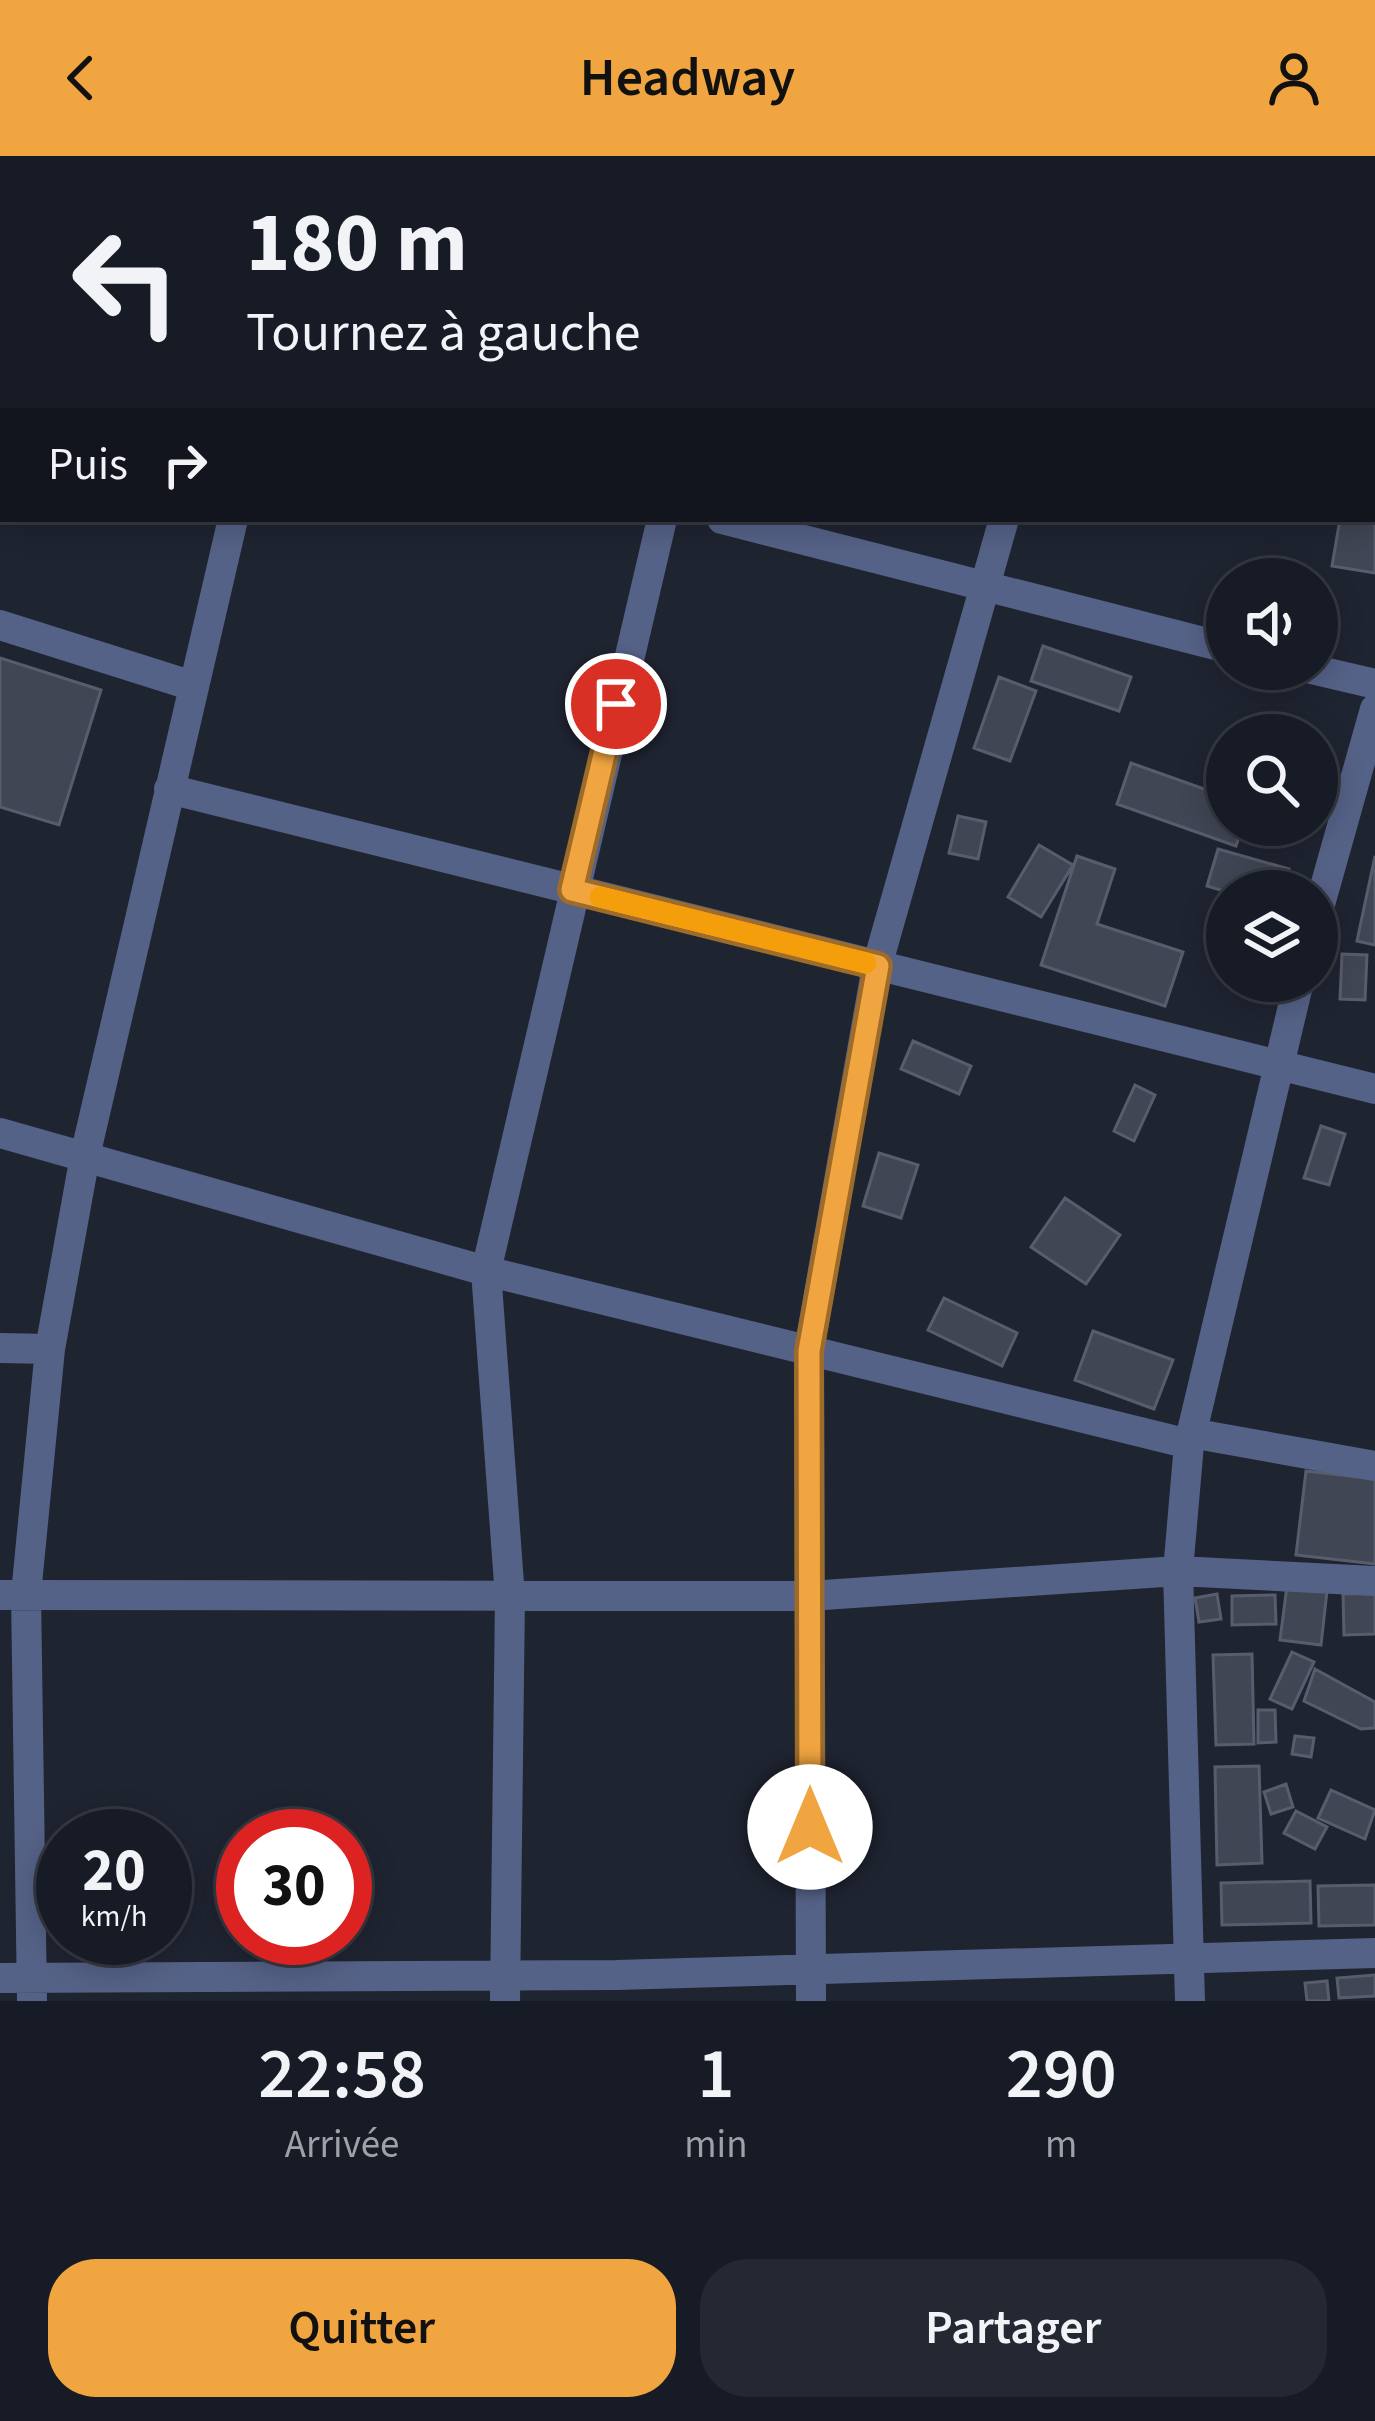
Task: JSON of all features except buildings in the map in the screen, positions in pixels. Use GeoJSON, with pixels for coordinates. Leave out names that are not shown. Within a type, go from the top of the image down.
{"type":"FeatureCollection","features":[{"type":"Feature","properties":{"kind":"street"},"geometry":{"type":"LineString","coordinates":[[32,1989],[13,1594],[85,1156],[231,522]]}},
{"type":"Feature","properties":{"kind":"street"},"geometry":{"type":"LineString","coordinates":[[505,1988],[510,1597],[486,1271],[661,522]]}},
{"type":"Feature","properties":{"kind":"street"},"geometry":{"type":"LineString","coordinates":[[733,522],[1206,643]]}},
{"type":"Feature","properties":{"kind":"street"},"geometry":{"type":"LineString","coordinates":[[811,2001],[809,1351],[878,966],[1003,522]]}},
{"type":"Feature","properties":{"kind":"street"},"geometry":{"type":"LineString","coordinates":[[0,626],[193,686]]}},
{"type":"Feature","properties":{"kind":"street"},"geometry":{"type":"LineString","coordinates":[[1338,676],[1375,685]]}},
{"type":"Feature","properties":{"kind":"street"},"geometry":{"type":"LineString","coordinates":[[1330,870],[1375,710]]}},
{"type":"Feature","properties":{"kind":"street"},"geometry":{"type":"LineString","coordinates":[[169,789],[1375,1089]]}},
{"type":"Feature","properties":{"kind":"street"},"geometry":{"type":"LineString","coordinates":[[1190,2001],[1178,1571],[1190,1439],[1292,1002]]}},
{"type":"Feature","properties":{"kind":"street"},"geometry":{"type":"LineString","coordinates":[[0,1133],[486,1271],[809,1351],[1190,1439],[1375,1466]]}},
{"type":"Feature","properties":{"kind":"street"},"geometry":{"type":"LineString","coordinates":[[0,1348],[50,1348]]}},
{"type":"Feature","properties":{"kind":"street"},"geometry":{"type":"LineString","coordinates":[[13,1594],[809,1596],[1178,1571],[1375,1581]]}},
{"type":"Feature","properties":{"kind":"street"},"geometry":{"type":"LineString","coordinates":[[0,1978],[32,1989],[505,1988],[810,1965],[1375,1953]]}},
{"type":"Feature","properties":{"kind":"slow traffic"},"geometry":{"type":"LineString","coordinates":[[600,897],[866,963]]}},
{"type":"Feature","properties":{"kind":"route"},"geometry":{"type":"LineString","coordinates":[[616,704],[572,890],[878,966],[809,1351],[810,1827]]}}]}
